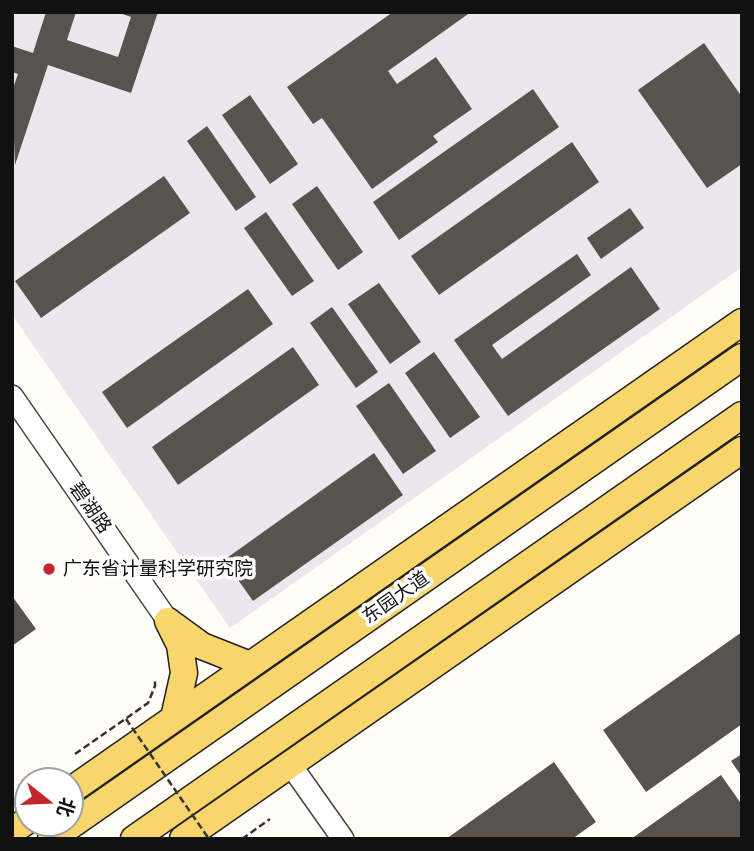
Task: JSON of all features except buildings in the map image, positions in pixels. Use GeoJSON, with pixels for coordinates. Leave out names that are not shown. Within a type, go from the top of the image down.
{"type":"FeatureCollection","features":[{"type":"Feature","properties":{"kind":"main road"},"geometry":{"type":"LineString","coordinates":[[84,781],[742,323]]}},
{"type":"Feature","properties":{"kind":"main road","name":"东园大道"},"geometry":{"type":"LineString","coordinates":[[51,839],[742,357]]}},
{"type":"Feature","properties":{"kind":"main road"},"geometry":{"type":"LineString","coordinates":[[134,839],[742,415]]}},
{"type":"Feature","properties":{"kind":"main road"},"geometry":{"type":"LineString","coordinates":[[514,516],[563,447]]}},
{"type":"Feature","properties":{"kind":"main road"},"geometry":{"type":"LineString","coordinates":[[183,839],[742,450]]}},
{"type":"Feature","properties":{"kind":"main road"},"geometry":{"type":"LineString","coordinates":[[168,621],[202,646],[250,665]]}},
{"type":"Feature","properties":{"kind":"main road"},"geometry":{"type":"LineString","coordinates":[[168,621],[180,645],[184,673],[174,718]]}},
{"type":"Feature","properties":{"kind":"street","name":"碧湖路"},"geometry":{"type":"LineString","coordinates":[[12,396],[168,621]]}},
{"type":"Feature","properties":{"kind":"street"},"geometry":{"type":"LineString","coordinates":[[290,764],[343,839]]}},
{"type":"Feature","properties":{"kind":"path"},"geometry":{"type":"LineString","coordinates":[[75,754],[148,703],[155,679]]}},
{"type":"Feature","properties":{"kind":"path"},"geometry":{"type":"LineString","coordinates":[[126,719],[209,839]]}},
{"type":"Feature","properties":{"kind":"path"},"geometry":{"type":"LineString","coordinates":[[242,839],[271,819]]}},
{"type":"Feature","properties":{"kind":"shaded area"},"geometry":{"type":"Polygon","coordinates":[[[12,12],[742,12],[742,267],[230,628],[12,315],[12,12]]]}},
{"type":"Feature","properties":{"kind":"place","name":"广东省计量科学研究院"},"geometry":{"type":"Point","coordinates":[49,569]}}]}
